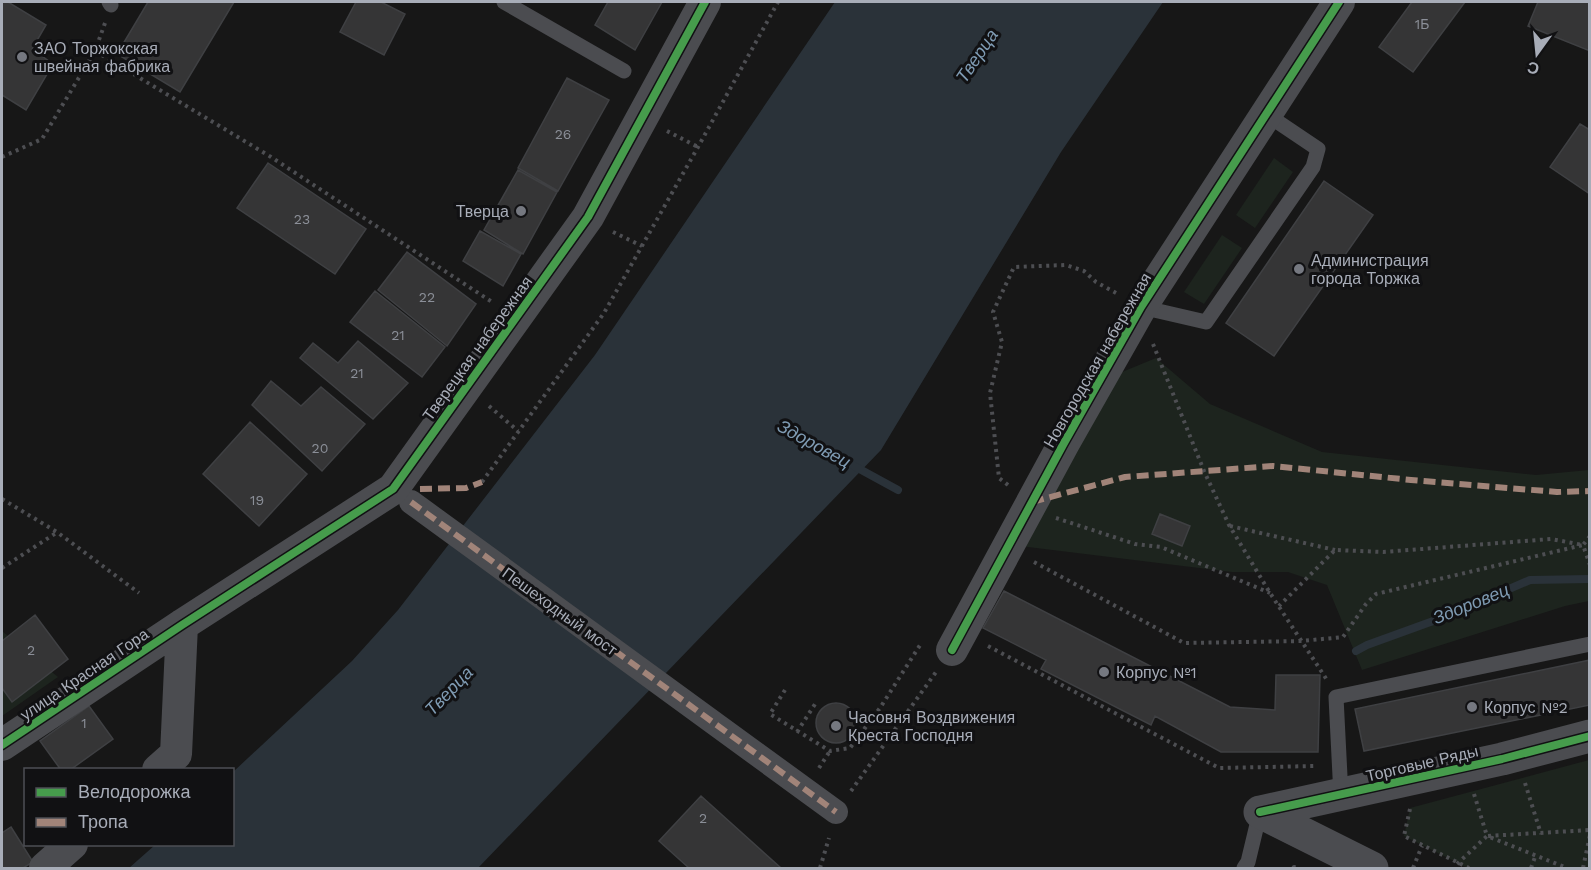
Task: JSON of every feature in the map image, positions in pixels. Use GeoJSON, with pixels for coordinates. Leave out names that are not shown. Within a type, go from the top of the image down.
{"type":"FeatureCollection","features":[{"type":"Feature","properties":{"kind":"street","name":"Тверецкая набережная"},"geometry":{"type":"LineString","coordinates":[[182,626],[402,495],[516,317],[588,217],[705,2]]}},
{"type":"Feature","properties":{"kind":"street","name":"Новгородская набережная"},"geometry":{"type":"LineString","coordinates":[[946,640],[1007,548],[1141,307],[1339,2]]}},
{"type":"Feature","properties":{"kind":"street","name":"Пешеходный мост"},"geometry":{"type":"LineString","coordinates":[[402,495],[836,812]]}},
{"type":"Feature","properties":{"kind":"street","name":"улица Красная Гора"},"geometry":{"type":"LineString","coordinates":[[2,746],[182,626]]}},
{"type":"Feature","properties":{"kind":"street"},"geometry":{"type":"LineString","coordinates":[[160,768],[176,754],[182,626]]}},
{"type":"Feature","properties":{"kind":"street","name":"Торговые Ряды"},"geometry":{"type":"LineString","coordinates":[[1260,812],[1339,781],[1502,759],[1590,736]]}},
{"type":"Feature","properties":{"kind":"street"},"geometry":{"type":"LineString","coordinates":[[1260,812],[1372,868]]}},
{"type":"Feature","properties":{"kind":"street"},"geometry":{"type":"LineString","coordinates":[[45,868],[70,846]]}},
{"type":"Feature","properties":{"kind":"lane"},"geometry":{"type":"LineString","coordinates":[[504,2],[624,71]]}},
{"type":"Feature","properties":{"kind":"lane"},"geometry":{"type":"LineString","coordinates":[[1141,307],[1206,322],[1313,166],[1318,149],[1266,114]]}},
{"type":"Feature","properties":{"kind":"lane"},"geometry":{"type":"LineString","coordinates":[[1339,781],[1336,696],[1590,644]]}},
{"type":"Feature","properties":{"kind":"lane"},"geometry":{"type":"LineString","coordinates":[[1244,868],[1248,862],[1260,812]]}},
{"type":"Feature","properties":{"kind":"path"},"geometry":{"type":"LineString","coordinates":[[482,482],[604,313],[778,2]]}},
{"type":"Feature","properties":{"kind":"path"},"geometry":{"type":"LineString","coordinates":[[2,157],[42,139],[95,51],[110,3]]}},
{"type":"Feature","properties":{"kind":"path"},"geometry":{"type":"LineString","coordinates":[[95,51],[271,157],[516,317]]}},
{"type":"Feature","properties":{"kind":"path"},"geometry":{"type":"LineString","coordinates":[[659,126],[698,147]]}},
{"type":"Feature","properties":{"kind":"path"},"geometry":{"type":"LineString","coordinates":[[606,229],[642,246]]}},
{"type":"Feature","properties":{"kind":"path"},"geometry":{"type":"LineString","coordinates":[[1141,307],[1096,282],[1084,271],[1066,265],[1014,267],[993,312],[1002,342],[990,393],[999,478],[1052,517],[1135,544],[1161,547],[1270,593]]}},
{"type":"Feature","properties":{"kind":"path"},"geometry":{"type":"LineString","coordinates":[[1155,349],[1204,471],[1229,525],[1270,593],[1322,670],[1336,696]]}},
{"type":"Feature","properties":{"kind":"path"},"geometry":{"type":"LineString","coordinates":[[483,401],[518,431]]}},
{"type":"Feature","properties":{"kind":"path"},"geometry":{"type":"LineString","coordinates":[[2,499],[57,532],[139,593]]}},
{"type":"Feature","properties":{"kind":"path"},"geometry":{"type":"LineString","coordinates":[[1229,525],[1335,550],[1383,552],[1551,539],[1583,545]]}},
{"type":"Feature","properties":{"kind":"path"},"geometry":{"type":"LineString","coordinates":[[2,568],[57,532]]}},
{"type":"Feature","properties":{"kind":"path"},"geometry":{"type":"LineString","coordinates":[[1007,548],[1184,643],[1302,641],[1343,637],[1366,604],[1376,594],[1583,545],[1590,536]]}},
{"type":"Feature","properties":{"kind":"path"},"geometry":{"type":"LineString","coordinates":[[1583,545],[1589,563]]}},
{"type":"Feature","properties":{"kind":"path"},"geometry":{"type":"LineString","coordinates":[[1279,606],[1335,550]]}},
{"type":"Feature","properties":{"kind":"path"},"geometry":{"type":"LineString","coordinates":[[785,690],[770,714],[830,752],[850,748],[880,708],[946,640]]}},
{"type":"Feature","properties":{"kind":"path"},"geometry":{"type":"LineString","coordinates":[[946,640],[1219,768],[1339,781]]}},
{"type":"Feature","properties":{"kind":"path"},"geometry":{"type":"LineString","coordinates":[[820,868],[836,812],[946,640]]}},
{"type":"Feature","properties":{"kind":"path"},"geometry":{"type":"LineString","coordinates":[[797,732],[818,701]]}},
{"type":"Feature","properties":{"kind":"path"},"geometry":{"type":"LineString","coordinates":[[1527,790],[1541,834]]}},
{"type":"Feature","properties":{"kind":"path"},"geometry":{"type":"LineString","coordinates":[[1473,793],[1487,836],[1567,868]]}},
{"type":"Feature","properties":{"kind":"path"},"geometry":{"type":"LineString","coordinates":[[1457,864],[1487,836],[1590,833],[1583,868]]}},
{"type":"Feature","properties":{"kind":"path"},"geometry":{"type":"LineString","coordinates":[[1413,868],[1422,846],[1469,868]]}},
{"type":"Feature","properties":{"kind":"path"},"geometry":{"type":"LineString","coordinates":[[1531,868],[1535,857]]}},
{"type":"Feature","properties":{"kind":"shaded area"},"geometry":{"type":"Polygon","coordinates":[[[1274,158],[1293,172],[1255,228],[1236,215],[1274,158]]]}},
{"type":"Feature","properties":{"kind":"shaded area"},"geometry":{"type":"Polygon","coordinates":[[[1222,235],[1242,248],[1204,304],[1184,292],[1222,235]]]}},
{"type":"Feature","properties":{"kind":"shaded area"},"geometry":{"type":"Polygon","coordinates":[[[1156,358],[1210,404],[1322,452],[1536,475],[1589,470],[1589,601],[1565,606],[1362,670],[1327,585],[1288,572],[1232,572],[1020,546],[1110,377],[1156,358]]]}},
{"type":"Feature","properties":{"kind":"shaded area"},"geometry":{"type":"Polygon","coordinates":[[[2,631],[58,677],[2,716],[2,631]]]}},
{"type":"Feature","properties":{"kind":"shaded area"},"geometry":{"type":"Polygon","coordinates":[[[1589,760],[1589,868],[1468,868],[1404,836],[1410,808],[1589,760]]]}},
{"type":"Feature","properties":{"kind":"water"},"geometry":{"type":"Polygon","coordinates":[[[835,2],[1163,2],[1061,152],[881,450],[478,868],[129,868],[154,846],[234,846],[234,771],[352,661],[398,610],[595,355],[835,2]]]}},
{"type":"Feature","properties":{"kind":"building","name":"ЗАО Торжокская швейная фабрика"},"geometry":{"type":"Polygon","coordinates":[[[2,2],[8,2],[46,25],[32,49],[53,64],[26,110],[2,95],[2,2]]]}},
{"type":"Feature","properties":{"kind":"building"},"geometry":{"type":"Polygon","coordinates":[[[148,2],[234,2],[180,92],[117,54],[148,2]]]}},
{"type":"Feature","properties":{"kind":"building"},"geometry":{"type":"Polygon","coordinates":[[[356,2],[381,2],[405,14],[384,55],[340,32],[356,2]]]}},
{"type":"Feature","properties":{"kind":"building"},"geometry":{"type":"Polygon","coordinates":[[[608,2],[662,2],[635,50],[595,25],[608,2]]]}},
{"type":"Feature","properties":{"kind":"building"},"geometry":{"type":"Polygon","coordinates":[[[1412,2],[1465,2],[1413,72],[1379,47],[1412,2]]]}},
{"type":"Feature","properties":{"kind":"building"},"geometry":{"type":"Polygon","coordinates":[[[1538,2],[1590,2],[1590,51],[1528,26],[1538,2]]]}},
{"type":"Feature","properties":{"kind":"building"},"geometry":{"type":"Polygon","coordinates":[[[567,78],[609,100],[558,191],[518,168],[567,78]]]}},
{"type":"Feature","properties":{"kind":"building"},"geometry":{"type":"Polygon","coordinates":[[[1580,124],[1590,130],[1590,194],[1550,167],[1580,124]]]}},
{"type":"Feature","properties":{"kind":"building"},"geometry":{"type":"Polygon","coordinates":[[[268,163],[366,229],[335,274],[237,208],[268,163]]]}},
{"type":"Feature","properties":{"kind":"building","name":"Тверца"},"geometry":{"type":"Polygon","coordinates":[[[518,170],[557,192],[523,254],[484,230],[518,170]]]}},
{"type":"Feature","properties":{"kind":"building","name":"Администрация города Торжка"},"geometry":{"type":"Polygon","coordinates":[[[1324,181],[1373,215],[1274,356],[1226,323],[1324,181]]]}},
{"type":"Feature","properties":{"kind":"building"},"geometry":{"type":"Polygon","coordinates":[[[480,231],[521,254],[503,286],[463,261],[480,231]]]}},
{"type":"Feature","properties":{"kind":"building"},"geometry":{"type":"Polygon","coordinates":[[[407,252],[476,304],[447,346],[378,290],[407,252]]]}},
{"type":"Feature","properties":{"kind":"building"},"geometry":{"type":"Polygon","coordinates":[[[375,291],[445,347],[422,377],[350,322],[375,291]]]}},
{"type":"Feature","properties":{"kind":"building"},"geometry":{"type":"Polygon","coordinates":[[[358,341],[408,383],[373,419],[300,358],[313,343],[338,363],[358,341]]]}},
{"type":"Feature","properties":{"kind":"building"},"geometry":{"type":"Polygon","coordinates":[[[271,381],[301,406],[321,387],[365,424],[322,471],[252,405],[271,381]]]}},
{"type":"Feature","properties":{"kind":"building"},"geometry":{"type":"Polygon","coordinates":[[[250,422],[307,474],[259,526],[203,474],[250,422]]]}},
{"type":"Feature","properties":{"kind":"building"},"geometry":{"type":"Polygon","coordinates":[[[1160,514],[1190,526],[1182,546],[1152,534],[1160,514]]]}},
{"type":"Feature","properties":{"kind":"building","name":"Корпус №1"},"geometry":{"type":"Polygon","coordinates":[[[1004,591],[1230,707],[1275,710],[1276,675],[1320,675],[1318,752],[1221,752],[1155,716],[1151,725],[1041,669],[1046,660],[983,628],[1004,591]]]}},
{"type":"Feature","properties":{"kind":"building"},"geometry":{"type":"Polygon","coordinates":[[[35,615],[68,659],[12,702],[2,688],[2,641],[35,615]]]}},
{"type":"Feature","properties":{"kind":"building","name":"Корпус №2"},"geometry":{"type":"Polygon","coordinates":[[[1590,660],[1590,705],[1364,751],[1355,709],[1590,660]]]}},
{"type":"Feature","properties":{"kind":"building","name":"Часовня Воздвижения Креста Господня"},"geometry":{"type":"Polygon","coordinates":[[[836,703],[844,704],[850,709],[855,715],[855,731],[850,737],[844,742],[836,743],[828,742],[822,737],[817,731],[816,723],[817,715],[822,709],[828,704],[836,703]]]}},
{"type":"Feature","properties":{"kind":"building"},"geometry":{"type":"Polygon","coordinates":[[[89,706],[113,739],[73,768],[60,768],[40,741],[89,706]]]}},
{"type":"Feature","properties":{"kind":"building"},"geometry":{"type":"Polygon","coordinates":[[[701,796],[781,868],[689,868],[659,841],[701,796]]]}},
{"type":"Feature","properties":{"kind":"building"},"geometry":{"type":"Polygon","coordinates":[[[11,827],[33,862],[23,868],[2,868],[2,833],[11,827]]]}},
{"type":"Feature","properties":{"kind":"waterway","name":"Здоровец"},"geometry":{"type":"LineString","coordinates":[[854,466],[898,490]]}},
{"type":"Feature","properties":{"kind":"waterway","name":"Здоровец"},"geometry":{"type":"LineString","coordinates":[[1356,651],[1447,616],[1530,580],[1590,579]]}},
{"type":"Feature","properties":{"kind":"marked path"},"geometry":{"type":"LineString","coordinates":[[1032,502],[1125,477],[1273,466],[1557,492],[1590,491]]}},
{"type":"Feature","properties":{"kind":"marked path"},"geometry":{"type":"LineString","coordinates":[[420,489],[466,488],[482,482]]}},
{"type":"Feature","properties":{"kind":"marked path"},"geometry":{"type":"LineString","coordinates":[[411,502],[836,812]]}},
{"type":"Feature","properties":{"kind":"cycle path"},"geometry":{"type":"LineString","coordinates":[[2,745],[393,489],[588,217],[705,2]]}},
{"type":"Feature","properties":{"kind":"cycle path"},"geometry":{"type":"LineString","coordinates":[[952,650],[1064,443],[1141,307],[1339,2]]}},
{"type":"Feature","properties":{"kind":"cycle path"},"geometry":{"type":"LineString","coordinates":[[1260,812],[1502,759],[1590,736]]}},
{"type":"Feature","properties":{"kind":"place","name":"ЗАО Торжокская швейная фабрика"},"geometry":{"type":"Point","coordinates":[22,57]}},
{"type":"Feature","properties":{"kind":"place","name":"Тверца"},"geometry":{"type":"Point","coordinates":[521,211]}},
{"type":"Feature","properties":{"kind":"place","name":"Администрация города Торжка"},"geometry":{"type":"Point","coordinates":[1299,269]}},
{"type":"Feature","properties":{"kind":"place","name":"Корпус №1"},"geometry":{"type":"Point","coordinates":[1104,672]}},
{"type":"Feature","properties":{"kind":"place","name":"Корпус №2"},"geometry":{"type":"Point","coordinates":[1472,707]}},
{"type":"Feature","properties":{"kind":"place","name":"Часовня Воздвижения Креста Господня"},"geometry":{"type":"Point","coordinates":[836,726]}}]}
